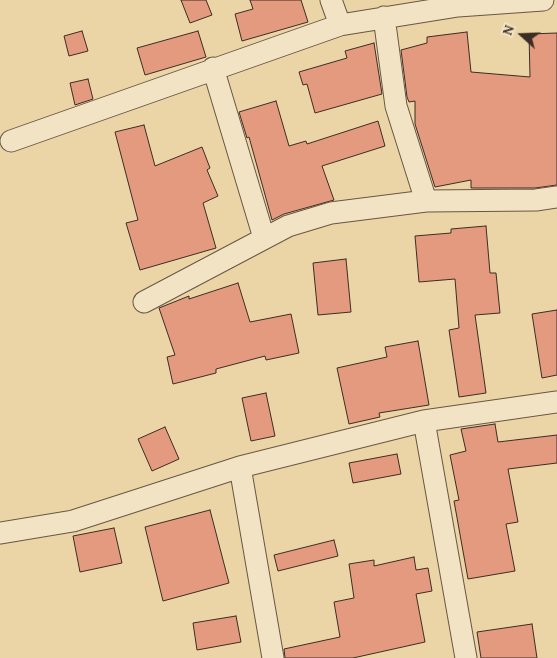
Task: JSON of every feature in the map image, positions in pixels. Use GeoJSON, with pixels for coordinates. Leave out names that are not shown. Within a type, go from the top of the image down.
{"type":"FeatureCollection","features":[{"type":"Feature","properties":{"kind":"street"},"geometry":{"type":"LineString","coordinates":[[331,0],[340,25]]}},
{"type":"Feature","properties":{"kind":"street"},"geometry":{"type":"LineString","coordinates":[[11,141],[213,68],[340,25],[458,6],[543,0]]}},
{"type":"Feature","properties":{"kind":"street"},"geometry":{"type":"LineString","coordinates":[[384,17],[396,106],[426,201]]}},
{"type":"Feature","properties":{"kind":"street"},"geometry":{"type":"LineString","coordinates":[[213,68],[264,238]]}},
{"type":"Feature","properties":{"kind":"street"},"geometry":{"type":"LineString","coordinates":[[144,302],[288,226],[331,213],[426,201],[536,200],[557,197]]}},
{"type":"Feature","properties":{"kind":"street"},"geometry":{"type":"LineString","coordinates":[[1,533],[73,521],[240,467],[424,421],[557,402]]}},
{"type":"Feature","properties":{"kind":"street"},"geometry":{"type":"LineString","coordinates":[[424,421],[466,658]]}},
{"type":"Feature","properties":{"kind":"street"},"geometry":{"type":"LineString","coordinates":[[240,467],[273,658]]}},
{"type":"Feature","properties":{"kind":"building"},"geometry":{"type":"Polygon","coordinates":[[[181,0],[206,0],[212,15],[190,23],[181,0]]]}},
{"type":"Feature","properties":{"kind":"building"},"geometry":{"type":"Polygon","coordinates":[[[250,0],[301,0],[308,22],[242,41],[235,14],[253,9],[250,0]]]}},
{"type":"Feature","properties":{"kind":"building"},"geometry":{"type":"Polygon","coordinates":[[[82,31],[88,51],[69,56],[64,36],[82,31]]]}},
{"type":"Feature","properties":{"kind":"building"},"geometry":{"type":"Polygon","coordinates":[[[198,31],[206,57],[145,75],[137,48],[198,31]]]}},
{"type":"Feature","properties":{"kind":"building"},"geometry":{"type":"Polygon","coordinates":[[[467,32],[471,72],[530,77],[529,34],[557,33],[557,185],[535,188],[471,188],[471,180],[435,187],[415,124],[415,101],[409,102],[407,97],[401,50],[427,43],[427,37],[467,32]]]}},
{"type":"Feature","properties":{"kind":"building"},"geometry":{"type":"Polygon","coordinates":[[[374,43],[382,94],[315,113],[307,84],[303,85],[299,72],[347,58],[345,51],[374,43]]]}},
{"type":"Feature","properties":{"kind":"building"},"geometry":{"type":"Polygon","coordinates":[[[88,79],[93,99],[75,105],[70,83],[88,79]]]}},
{"type":"Feature","properties":{"kind":"building"},"geometry":{"type":"Polygon","coordinates":[[[276,101],[289,146],[306,141],[307,144],[378,121],[385,146],[322,166],[334,200],[284,214],[272,220],[249,137],[247,138],[239,112],[276,101]]]}},
{"type":"Feature","properties":{"kind":"building"},"geometry":{"type":"Polygon","coordinates":[[[144,125],[155,166],[202,147],[210,168],[207,170],[218,196],[203,203],[216,248],[140,270],[126,223],[138,220],[115,132],[144,125]]]}},
{"type":"Feature","properties":{"kind":"building"},"geometry":{"type":"Polygon","coordinates":[[[486,226],[490,273],[496,273],[500,313],[475,315],[486,393],[459,397],[449,330],[459,328],[455,279],[419,282],[415,236],[451,233],[451,229],[486,226]]]}},
{"type":"Feature","properties":{"kind":"building"},"geometry":{"type":"Polygon","coordinates":[[[346,259],[351,312],[318,315],[313,263],[346,259]]]}},
{"type":"Feature","properties":{"kind":"building"},"geometry":{"type":"Polygon","coordinates":[[[238,283],[250,322],[291,314],[299,353],[266,360],[265,356],[216,369],[216,373],[173,384],[167,357],[175,355],[159,308],[189,296],[189,299],[238,283]]]}},
{"type":"Feature","properties":{"kind":"building"},"geometry":{"type":"Polygon","coordinates":[[[557,310],[557,375],[542,378],[532,314],[557,310]]]}},
{"type":"Feature","properties":{"kind":"building"},"geometry":{"type":"Polygon","coordinates":[[[418,341],[429,405],[379,413],[380,417],[349,424],[337,368],[387,357],[385,347],[418,341]]]}},
{"type":"Feature","properties":{"kind":"building"},"geometry":{"type":"Polygon","coordinates":[[[266,393],[275,436],[251,441],[242,398],[266,393]]]}},
{"type":"Feature","properties":{"kind":"building"},"geometry":{"type":"Polygon","coordinates":[[[495,424],[498,442],[557,435],[557,463],[508,469],[518,522],[506,524],[515,571],[468,579],[454,501],[459,500],[450,455],[466,451],[461,429],[495,424]]]}},
{"type":"Feature","properties":{"kind":"building"},"geometry":{"type":"Polygon","coordinates":[[[165,427],[179,459],[152,471],[138,439],[165,427]]]}},
{"type":"Feature","properties":{"kind":"building"},"geometry":{"type":"Polygon","coordinates":[[[397,454],[401,474],[353,483],[349,463],[397,454]]]}},
{"type":"Feature","properties":{"kind":"building"},"geometry":{"type":"Polygon","coordinates":[[[210,510],[229,583],[163,601],[145,527],[210,510]]]}},
{"type":"Feature","properties":{"kind":"building"},"geometry":{"type":"Polygon","coordinates":[[[114,528],[122,563],[80,572],[73,536],[114,528]]]}},
{"type":"Feature","properties":{"kind":"building"},"geometry":{"type":"Polygon","coordinates":[[[334,540],[338,556],[278,571],[274,555],[334,540]]]}},
{"type":"Feature","properties":{"kind":"building"},"geometry":{"type":"Polygon","coordinates":[[[414,557],[416,570],[428,568],[432,591],[416,594],[425,642],[353,658],[285,658],[284,649],[340,637],[334,602],[354,598],[349,564],[374,560],[374,566],[414,557]]]}},
{"type":"Feature","properties":{"kind":"building"},"geometry":{"type":"Polygon","coordinates":[[[236,616],[241,642],[197,650],[193,623],[236,616]]]}},
{"type":"Feature","properties":{"kind":"building"},"geometry":{"type":"Polygon","coordinates":[[[532,624],[537,658],[481,658],[477,632],[532,624]]]}}]}
